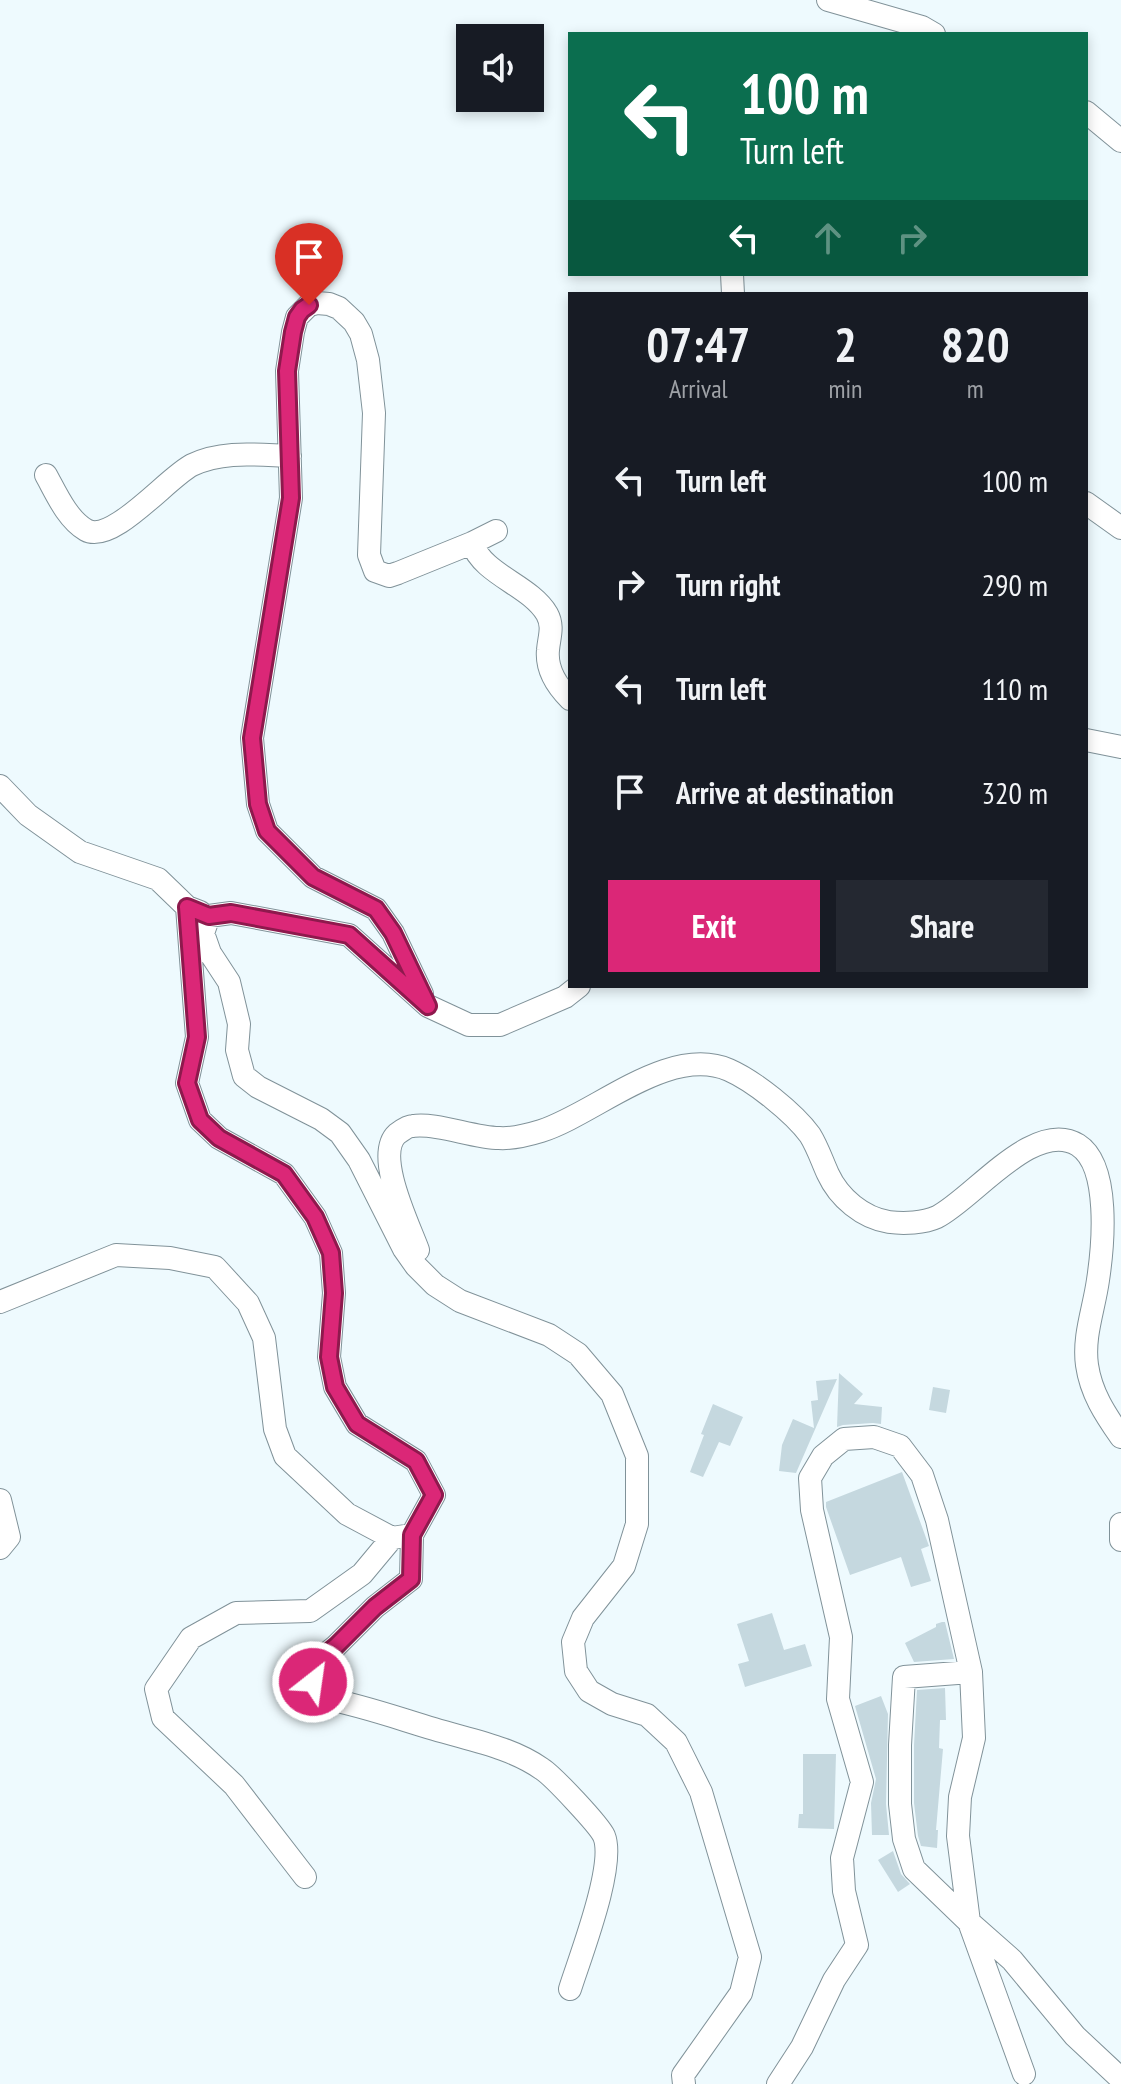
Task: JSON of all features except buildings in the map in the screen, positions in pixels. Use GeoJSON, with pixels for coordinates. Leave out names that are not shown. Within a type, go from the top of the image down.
{"type":"FeatureCollection","features":[{"type":"Feature","properties":{"kind":"street"},"geometry":{"type":"LineString","coordinates":[[828,0],[931,32]]}},
{"type":"Feature","properties":{"kind":"street"},"geometry":{"type":"LineString","coordinates":[[1088,114],[1121,141]]}},
{"type":"Feature","properties":{"kind":"street"},"geometry":{"type":"LineString","coordinates":[[428,1006],[393,933],[376,909],[313,877],[267,831],[258,804],[252,738],[291,498],[287,371],[293,332],[302,310],[317,303],[329,304],[346,313],[361,334],[368,360],[374,413],[369,555],[371,565],[378,574],[389,576],[496,531]]}},
{"type":"Feature","properties":{"kind":"street"},"geometry":{"type":"LineString","coordinates":[[46,475],[65,508],[80,526],[88,532],[103,533],[139,509],[170,480],[194,464],[233,454],[290,456]]}},
{"type":"Feature","properties":{"kind":"street"},"geometry":{"type":"LineString","coordinates":[[1088,504],[1121,528]]}},
{"type":"Feature","properties":{"kind":"street"},"geometry":{"type":"LineString","coordinates":[[472,543],[482,560],[536,600],[545,611],[552,629],[548,663],[558,686],[568,697]]}},
{"type":"Feature","properties":{"kind":"street"},"geometry":{"type":"LineString","coordinates":[[1088,740],[1121,747]]}},
{"type":"Feature","properties":{"kind":"street"},"geometry":{"type":"LineString","coordinates":[[0,786],[28,815],[80,852],[158,879],[187,907],[209,916],[231,913],[349,935],[428,1006],[469,1025],[500,1025],[565,997],[576,988]]}},
{"type":"Feature","properties":{"kind":"street"},"geometry":{"type":"LineString","coordinates":[[187,907],[197,1037],[187,1083],[200,1120],[219,1138],[284,1174],[315,1217],[331,1253],[334,1293],[329,1357],[335,1387],[357,1424],[416,1461],[434,1495],[402,1536],[362,1574],[310,1611],[236,1613],[191,1638],[156,1689],[163,1718],[234,1785],[305,1877]]}},
{"type":"Feature","properties":{"kind":"street"},"geometry":{"type":"LineString","coordinates":[[209,916],[203,933],[210,953],[229,982],[239,1024],[237,1050],[244,1076],[340,1133],[359,1160],[416,1266],[435,1285],[460,1301],[549,1335],[578,1354],[612,1394],[637,1456],[637,1524],[624,1566],[583,1618],[573,1642],[576,1671],[589,1691],[612,1704],[647,1715],[676,1742],[701,1792],[750,1957],[741,1993],[683,2075],[684,2084]]}},
{"type":"Feature","properties":{"kind":"street"},"geometry":{"type":"LineString","coordinates":[[416,1266],[420,1259],[418,1250],[388,1163],[390,1143],[397,1134],[414,1126],[499,1138],[536,1133],[575,1118],[609,1095],[646,1078],[680,1067],[700,1064],[724,1067],[747,1078],[808,1132],[829,1176],[847,1201],[867,1216],[888,1222],[914,1223],[934,1219],[952,1209],[972,1190],[1030,1147],[1062,1140],[1077,1144],[1090,1155],[1098,1172],[1103,1248],[1087,1337],[1087,1365],[1099,1404],[1121,1437]]}},
{"type":"Feature","properties":{"kind":"street"},"geometry":{"type":"LineString","coordinates":[[0,1302],[116,1255],[170,1258],[215,1267],[248,1303],[264,1338],[275,1429],[285,1456],[347,1514],[402,1536]]}},
{"type":"Feature","properties":{"kind":"street"},"geometry":{"type":"LineString","coordinates":[[778,2084],[802,2047],[834,1980],[857,1945],[844,1891],[842,1858],[862,1782],[838,1699],[841,1637],[812,1510],[810,1478],[823,1456],[844,1439],[874,1437],[900,1446],[922,1475],[937,1520],[971,1672],[974,1738],[960,1797],[958,1836],[969,1922],[1024,2074]]}},
{"type":"Feature","properties":{"kind":"street"},"geometry":{"type":"LineString","coordinates":[[0,1500],[9,1537],[0,1548]]}},
{"type":"Feature","properties":{"kind":"street"},"geometry":{"type":"LineString","coordinates":[[1121,1524],[1121,1540]]}},
{"type":"Feature","properties":{"kind":"street"},"geometry":{"type":"LineString","coordinates":[[402,1536],[411,1579],[375,1607],[314,1664],[313,1682],[323,1698],[350,1703],[508,1751],[543,1769],[577,1803],[604,1837],[606,1864],[600,1896],[570,1989]]}},
{"type":"Feature","properties":{"kind":"street"},"geometry":{"type":"LineString","coordinates":[[971,1672],[904,1677],[900,1745],[901,1816],[904,1839],[914,1869],[1012,1960],[1075,2036],[1121,2079]]}},
{"type":"Feature","properties":{"kind":"route"},"geometry":{"type":"LineString","coordinates":[[309,305],[297,317],[287,371],[291,498],[252,738],[258,804],[267,831],[313,877],[376,909],[393,933],[428,1006],[349,935],[231,913],[209,916],[187,907],[197,1037],[187,1083],[200,1120],[219,1138],[284,1174],[315,1217],[331,1253],[334,1293],[329,1357],[335,1387],[357,1424],[416,1461],[434,1495],[412,1535],[411,1579],[375,1607],[314,1664],[313,1682]]}}]}
